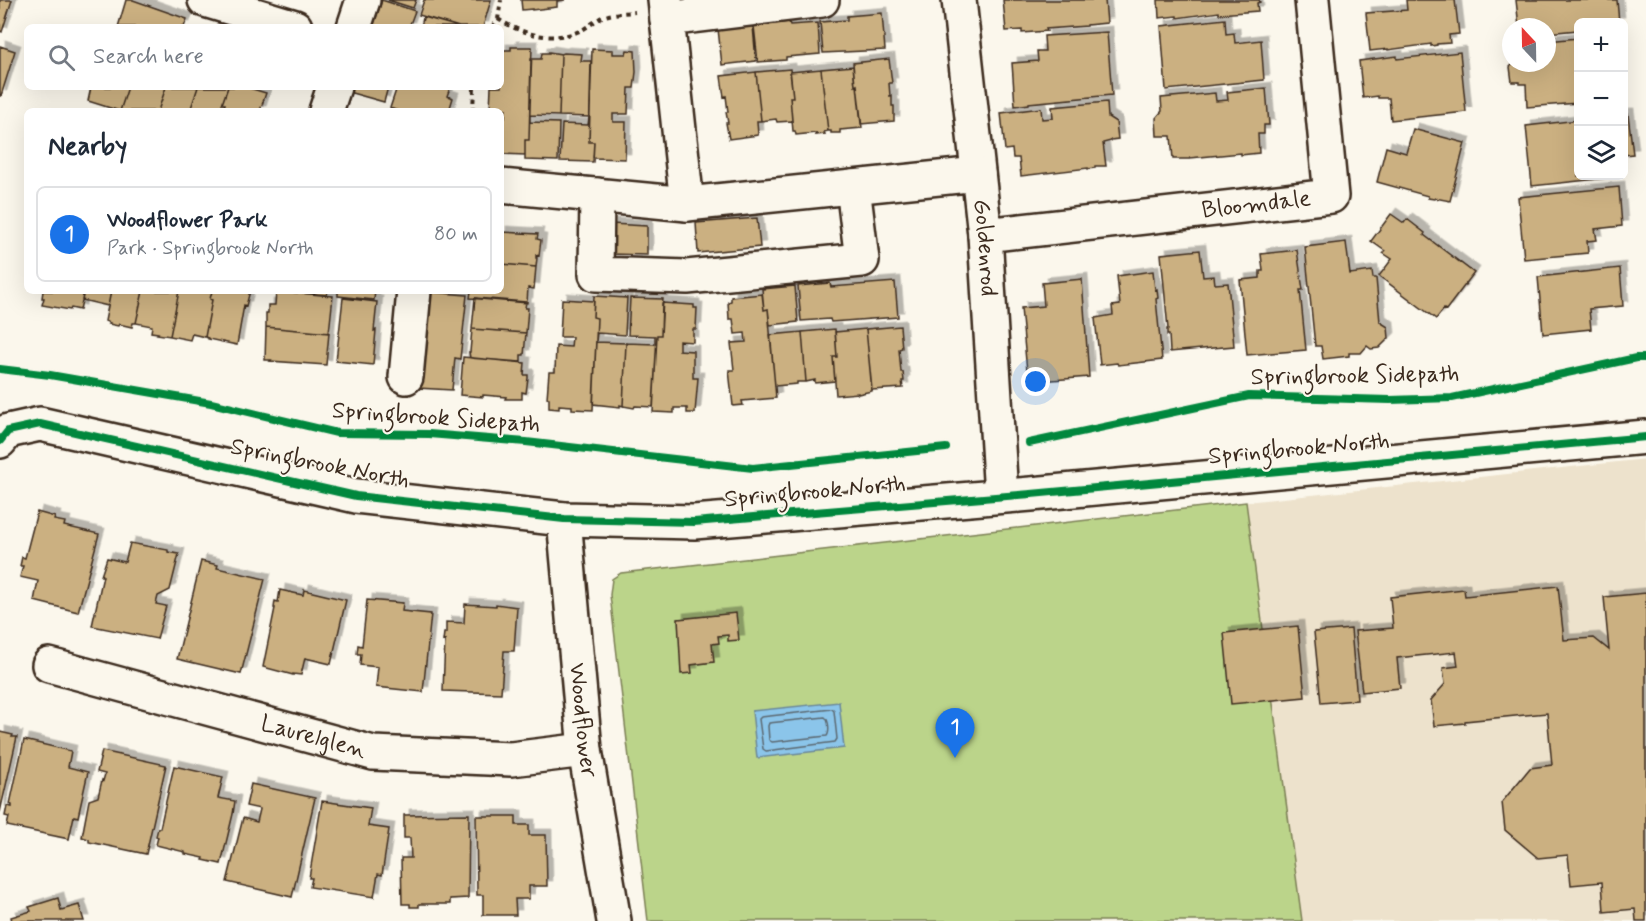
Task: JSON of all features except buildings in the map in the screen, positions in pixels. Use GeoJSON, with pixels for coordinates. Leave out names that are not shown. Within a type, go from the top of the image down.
{"type":"FeatureCollection","features":[{"type":"Feature","properties":{"kind":"street"},"geometry":{"type":"LineString","coordinates":[[205,0],[285,24]]}},
{"type":"Feature","properties":{"kind":"street"},"geometry":{"type":"LineString","coordinates":[[355,24],[363,0]]}},
{"type":"Feature","properties":{"kind":"street"},"geometry":{"type":"LineString","coordinates":[[687,204],[658,10],[822,0]]}},
{"type":"Feature","properties":{"kind":"street","name":"Goldenrod"},"geometry":{"type":"LineString","coordinates":[[959,0],[984,235],[1001,496]]}},
{"type":"Feature","properties":{"kind":"street","name":"Bloomdale"},"geometry":{"type":"LineString","coordinates":[[984,235],[1331,196],[1312,0]]}},
{"type":"Feature","properties":{"kind":"street"},"geometry":{"type":"LineString","coordinates":[[327,108],[333,90]]}},
{"type":"Feature","properties":{"kind":"street"},"geometry":{"type":"LineString","coordinates":[[504,186],[687,204],[978,174]]}},
{"type":"Feature","properties":{"kind":"street"},"geometry":{"type":"LineString","coordinates":[[597,195],[596,274],[687,277],[862,260],[853,187]]}},
{"type":"Feature","properties":{"kind":"street"},"geometry":{"type":"LineString","coordinates":[[406,377],[414,294]]}},
{"type":"Feature","properties":{"kind":"street","name":"Springbrook North"},"geometry":{"type":"LineString","coordinates":[[0,441],[8,431],[40,424],[356,496],[564,519],[694,522],[1646,436]]}},
{"type":"Feature","properties":{"kind":"street","name":"Woodflower"},"geometry":{"type":"LineString","coordinates":[[564,519],[585,750],[614,921]]}},
{"type":"Feature","properties":{"kind":"street","name":"Laurelglen"},"geometry":{"type":"LineString","coordinates":[[49,665],[373,753],[511,759],[585,750]]}},
{"type":"Feature","properties":{"kind":"path"},"geometry":{"type":"LineString","coordinates":[[494,24],[498,18],[501,0]]}},
{"type":"Feature","properties":{"kind":"path"},"geometry":{"type":"LineString","coordinates":[[498,18],[512,28],[550,37],[566,36],[583,30],[601,18],[614,13],[658,10]]}},
{"type":"Feature","properties":{"kind":"path"},"geometry":{"type":"LineString","coordinates":[[473,108],[474,90]]}},
{"type":"Feature","properties":{"kind":"shaded area"},"geometry":{"type":"Polygon","coordinates":[[[1646,459],[1646,921],[1302,921],[1246,502],[1646,459]]]}},
{"type":"Feature","properties":{"kind":"green space"},"geometry":{"type":"Polygon","coordinates":[[[1246,502],[1302,921],[648,921],[610,595],[612,579],[621,573],[1246,502]]]}},
{"type":"Feature","properties":{"kind":"water"},"geometry":{"type":"Polygon","coordinates":[[[839,702],[844,748],[757,758],[752,711],[839,702]]]}},
{"type":"Feature","properties":{"kind":"cycle path","name":"Springbrook Sidepath"},"geometry":{"type":"LineString","coordinates":[[1029,443],[1249,396],[1390,400],[1452,398],[1636,358],[1646,358]]}},
{"type":"Feature","properties":{"kind":"cycle path","name":"Springbrook Sidepath"},"geometry":{"type":"LineString","coordinates":[[0,369],[50,375],[211,403],[337,433],[429,434],[526,442],[753,468],[946,448]]}},
{"type":"Feature","properties":{"kind":"cycle path"},"geometry":{"type":"LineString","coordinates":[[0,441],[8,431],[40,424],[356,496],[564,519],[694,522],[1031,494],[1646,437]]}},
{"type":"Feature","properties":{"kind":"place","name":"Woodflower Park"},"geometry":{"type":"Point","coordinates":[955,758]}}]}
